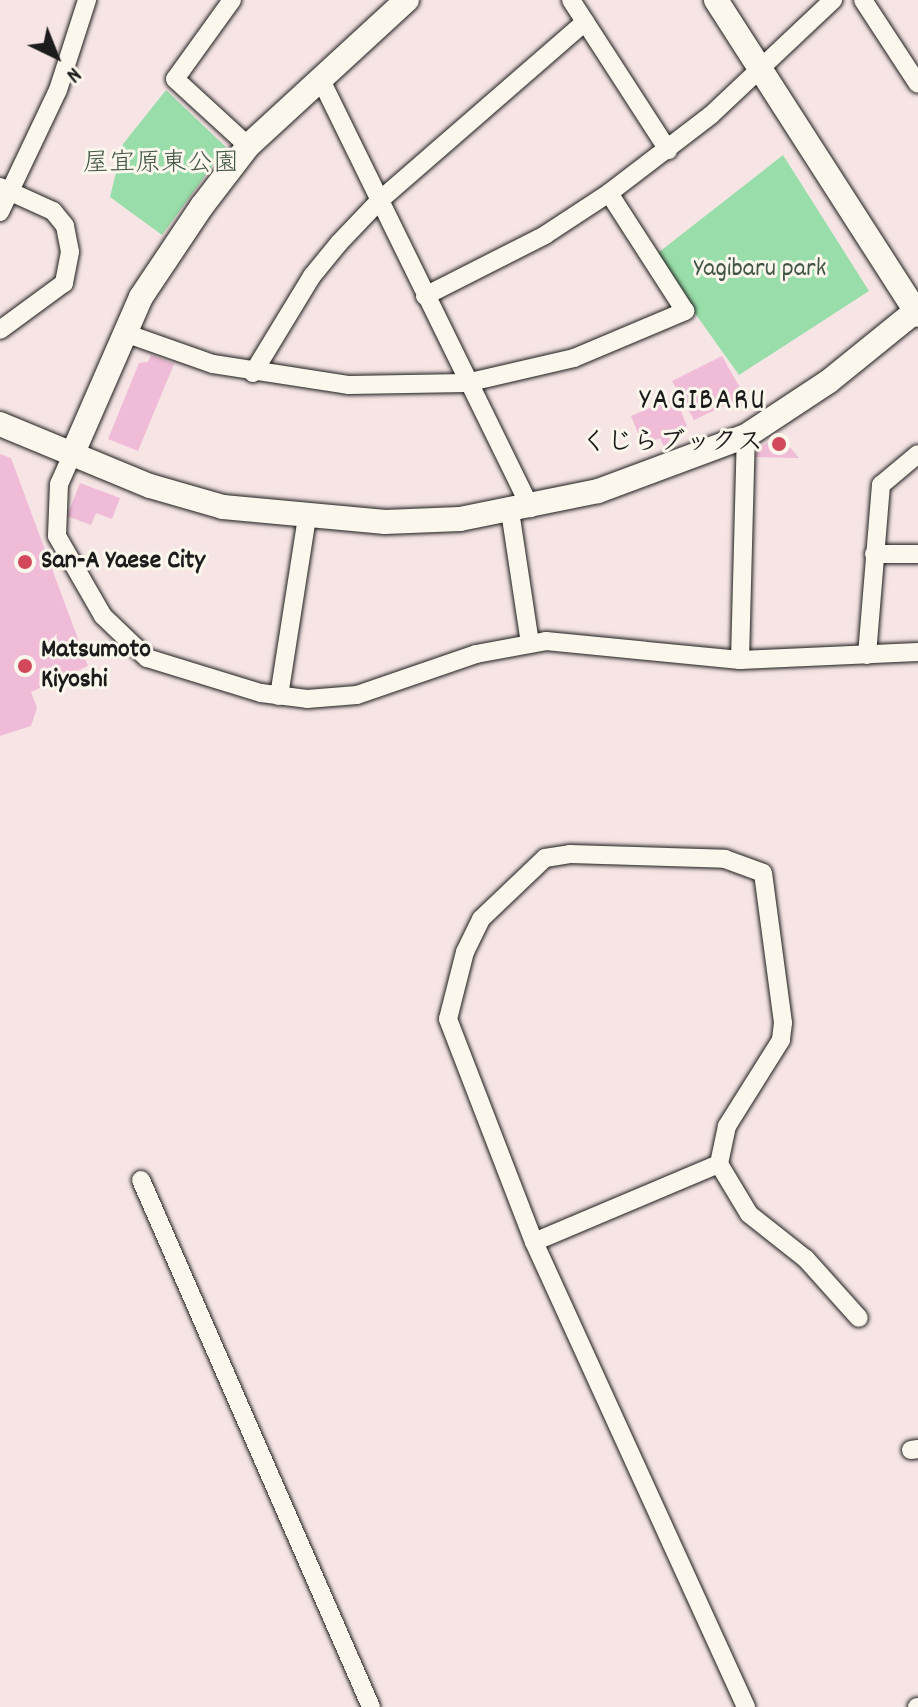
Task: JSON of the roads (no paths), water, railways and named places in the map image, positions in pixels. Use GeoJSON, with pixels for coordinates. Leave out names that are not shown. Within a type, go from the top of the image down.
{"type":"FeatureCollection","features":[{"type":"Feature","properties":{"kind":"street"},"geometry":{"type":"LineString","coordinates":[[0,212],[4,189],[58,90],[87,0]]}},
{"type":"Feature","properties":{"kind":"street"},"geometry":{"type":"LineString","coordinates":[[232,0],[175,79],[248,146]]}},
{"type":"Feature","properties":{"kind":"street"},"geometry":{"type":"LineString","coordinates":[[407,0],[248,146],[171,249],[125,333],[59,484],[57,536],[78,579],[124,641],[147,658],[279,696],[357,695],[476,654],[530,643],[740,660],[918,652]]}},
{"type":"Feature","properties":{"kind":"street"},"geometry":{"type":"LineString","coordinates":[[571,0],[668,150]]}},
{"type":"Feature","properties":{"kind":"street"},"geometry":{"type":"LineString","coordinates":[[0,424],[72,455],[223,507],[385,522],[520,510],[658,473],[746,436],[828,382],[917,312],[716,0]]}},
{"type":"Feature","properties":{"kind":"street"},"geometry":{"type":"LineString","coordinates":[[425,296],[545,235],[609,193],[668,150],[761,69],[833,0]]}},
{"type":"Feature","properties":{"kind":"street"},"geometry":{"type":"LineString","coordinates":[[863,0],[918,84]]}},
{"type":"Feature","properties":{"kind":"street"},"geometry":{"type":"LineString","coordinates":[[253,373],[312,276],[379,201],[585,22]]}},
{"type":"Feature","properties":{"kind":"street"},"geometry":{"type":"LineString","coordinates":[[320,78],[466,383],[520,510],[530,643]]}},
{"type":"Feature","properties":{"kind":"street"},"geometry":{"type":"LineString","coordinates":[[0,330],[64,283],[70,252],[65,226],[53,211],[4,189]]}},
{"type":"Feature","properties":{"kind":"street"},"geometry":{"type":"LineString","coordinates":[[125,333],[167,351],[253,373],[349,385],[466,383],[574,358],[685,311],[609,193]]}},
{"type":"Feature","properties":{"kind":"street"},"geometry":{"type":"LineString","coordinates":[[740,660],[746,436]]}},
{"type":"Feature","properties":{"kind":"street"},"geometry":{"type":"LineString","coordinates":[[867,655],[881,485],[918,454]]}},
{"type":"Feature","properties":{"kind":"street"},"geometry":{"type":"LineString","coordinates":[[279,696],[307,517]]}},
{"type":"Feature","properties":{"kind":"street"},"geometry":{"type":"LineString","coordinates":[[874,554],[918,554]]}},
{"type":"Feature","properties":{"kind":"street"},"geometry":{"type":"LineString","coordinates":[[746,1707],[534,1242],[448,1019],[465,952],[481,919],[545,858],[570,854],[725,859],[763,873],[783,1023],[781,1040],[727,1126],[719,1164],[749,1214],[806,1259],[859,1318]]}},
{"type":"Feature","properties":{"kind":"street"},"geometry":{"type":"LineString","coordinates":[[534,1242],[719,1164]]}},
{"type":"Feature","properties":{"kind":"street"},"geometry":{"type":"LineString","coordinates":[[141,1180],[371,1707]]}},
{"type":"Feature","properties":{"kind":"place","name":"くじらブックス"},"geometry":{"type":"Point","coordinates":[779,444]}},
{"type":"Feature","properties":{"kind":"place","name":"San-A Yaese City"},"geometry":{"type":"Point","coordinates":[25,562]}},
{"type":"Feature","properties":{"kind":"place","name":"Matsumoto Kiyoshi"},"geometry":{"type":"Point","coordinates":[25,666]}},
{"type":"Feature","properties":{"kind":"district","name":"YAGIBARU"},"geometry":{"type":"Point","coordinates":[703,403]}},
{"type":"Feature","properties":{"kind":"park label","name":"屋宜原東公園"},"geometry":{"type":"Point","coordinates":[161,165]}},
{"type":"Feature","properties":{"kind":"park label","name":"Yagibaru park"},"geometry":{"type":"Point","coordinates":[760,270]}}]}
